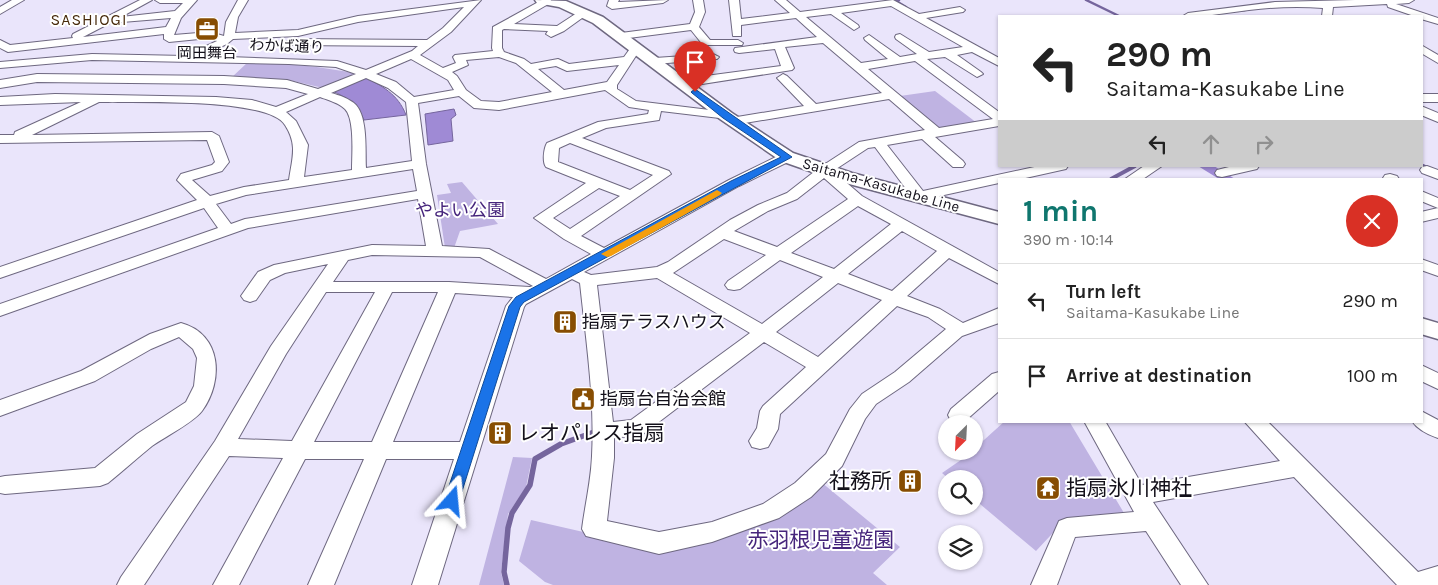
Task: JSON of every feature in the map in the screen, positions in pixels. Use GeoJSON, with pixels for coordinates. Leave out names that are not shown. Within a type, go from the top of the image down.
{"type":"FeatureCollection","features":[{"type":"Feature","properties":{"kind":"main road","name":"Saitama-Kasukabe Line"},"geometry":{"type":"LineString","coordinates":[[544,0],[597,7],[621,36],[632,54],[654,61],[730,118],[787,157],[824,171],[998,218]]}},
{"type":"Feature","properties":{"kind":"main road"},"geometry":{"type":"LineString","coordinates":[[1423,327],[1438,331]]}},
{"type":"Feature","properties":{"kind":"street"},"geometry":{"type":"LineString","coordinates":[[0,12],[19,0]]}},
{"type":"Feature","properties":{"kind":"street"},"geometry":{"type":"LineString","coordinates":[[65,42],[147,0]]}},
{"type":"Feature","properties":{"kind":"street"},"geometry":{"type":"LineString","coordinates":[[160,0],[192,0],[178,14],[170,30],[169,39],[210,35],[226,39],[430,43]]}},
{"type":"Feature","properties":{"kind":"street"},"geometry":{"type":"LineString","coordinates":[[226,39],[234,15],[243,0]]}},
{"type":"Feature","properties":{"kind":"street"},"geometry":{"type":"LineString","coordinates":[[500,54],[497,48],[496,29],[544,0]]}},
{"type":"Feature","properties":{"kind":"street"},"geometry":{"type":"LineString","coordinates":[[540,36],[546,36],[560,29],[597,7],[663,0]]}},
{"type":"Feature","properties":{"kind":"street"},"geometry":{"type":"LineString","coordinates":[[694,26],[700,12],[698,0]]}},
{"type":"Feature","properties":{"kind":"street"},"geometry":{"type":"LineString","coordinates":[[734,0],[742,58]]}},
{"type":"Feature","properties":{"kind":"street"},"geometry":{"type":"LineString","coordinates":[[780,0],[857,67],[893,95],[958,164]]}},
{"type":"Feature","properties":{"kind":"street"},"geometry":{"type":"LineString","coordinates":[[854,0],[863,7]]}},
{"type":"Feature","properties":{"kind":"street"},"geometry":{"type":"LineString","coordinates":[[1194,15],[1275,2],[1328,5],[1409,0]]}},
{"type":"Feature","properties":{"kind":"street"},"geometry":{"type":"LineString","coordinates":[[736,23],[898,1],[922,17],[998,55]]}},
{"type":"Feature","properties":{"kind":"street"},"geometry":{"type":"LineString","coordinates":[[898,1],[912,14],[922,17],[937,34]]}},
{"type":"Feature","properties":{"kind":"street"},"geometry":{"type":"LineString","coordinates":[[1371,1],[1395,6],[1421,15]]}},
{"type":"Feature","properties":{"kind":"street"},"geometry":{"type":"LineString","coordinates":[[15,137],[226,39],[298,33],[358,19],[475,2]]}},
{"type":"Feature","properties":{"kind":"street"},"geometry":{"type":"LineString","coordinates":[[278,111],[412,55],[447,30],[475,2]]}},
{"type":"Feature","properties":{"kind":"street"},"geometry":{"type":"LineString","coordinates":[[1275,2],[1301,15]]}},
{"type":"Feature","properties":{"kind":"street"},"geometry":{"type":"LineString","coordinates":[[1327,15],[1328,5]]}},
{"type":"Feature","properties":{"kind":"street"},"geometry":{"type":"LineString","coordinates":[[833,10],[854,27]]}},
{"type":"Feature","properties":{"kind":"street"},"geometry":{"type":"LineString","coordinates":[[912,14],[901,19],[960,10]]}},
{"type":"Feature","properties":{"kind":"street"},"geometry":{"type":"LineString","coordinates":[[106,22],[178,14]]}},
{"type":"Feature","properties":{"kind":"street"},"geometry":{"type":"LineString","coordinates":[[1423,16],[1438,21]]}},
{"type":"Feature","properties":{"kind":"street"},"geometry":{"type":"LineString","coordinates":[[501,26],[560,29]]}},
{"type":"Feature","properties":{"kind":"street"},"geometry":{"type":"LineString","coordinates":[[621,36],[694,26]]}},
{"type":"Feature","properties":{"kind":"street"},"geometry":{"type":"LineString","coordinates":[[694,26],[706,43],[723,77]]}},
{"type":"Feature","properties":{"kind":"street"},"geometry":{"type":"LineString","coordinates":[[0,43],[8,48],[170,30]]}},
{"type":"Feature","properties":{"kind":"street"},"geometry":{"type":"LineString","coordinates":[[923,31],[952,37],[998,63]]}},
{"type":"Feature","properties":{"kind":"street"},"geometry":{"type":"LineString","coordinates":[[900,37],[922,57],[998,117]]}},
{"type":"Feature","properties":{"kind":"street"},"geometry":{"type":"LineString","coordinates":[[869,38],[897,60]]}},
{"type":"Feature","properties":{"kind":"street"},"geometry":{"type":"LineString","coordinates":[[683,83],[723,77],[742,58],[779,45],[826,39]]}},
{"type":"Feature","properties":{"kind":"street"},"geometry":{"type":"LineString","coordinates":[[337,64],[388,42]]}},
{"type":"Feature","properties":{"kind":"street"},"geometry":{"type":"LineString","coordinates":[[706,43],[742,58],[788,68],[779,45]]}},
{"type":"Feature","properties":{"kind":"street"},"geometry":{"type":"LineString","coordinates":[[1424,45],[1438,60]]}},
{"type":"Feature","properties":{"kind":"street"},"geometry":{"type":"LineString","coordinates":[[857,67],[972,49]]}},
{"type":"Feature","properties":{"kind":"street"},"geometry":{"type":"LineString","coordinates":[[947,53],[977,74]]}},
{"type":"Feature","properties":{"kind":"street"},"geometry":{"type":"LineString","coordinates":[[442,72],[462,65],[459,57],[500,54],[520,61],[563,95]]}},
{"type":"Feature","properties":{"kind":"street"},"geometry":{"type":"LineString","coordinates":[[528,68],[558,62],[567,68],[632,54]]}},
{"type":"Feature","properties":{"kind":"street"},"geometry":{"type":"LineString","coordinates":[[632,54],[612,85],[612,90],[633,104],[730,118],[813,108],[893,95]]}},
{"type":"Feature","properties":{"kind":"street"},"geometry":{"type":"LineString","coordinates":[[412,55],[453,78],[461,92],[478,105],[499,106],[612,85]]}},
{"type":"Feature","properties":{"kind":"street","name":"わかば通り"},"geometry":{"type":"LineString","coordinates":[[0,65],[92,57],[337,64],[392,85],[412,101]]}},
{"type":"Feature","properties":{"kind":"street"},"geometry":{"type":"LineString","coordinates":[[654,61],[712,58]]}},
{"type":"Feature","properties":{"kind":"street"},"geometry":{"type":"LineString","coordinates":[[0,76],[25,62]]}},
{"type":"Feature","properties":{"kind":"street"},"geometry":{"type":"LineString","coordinates":[[0,84],[37,78],[224,80],[287,84],[336,98],[351,107],[358,125],[358,173]]}},
{"type":"Feature","properties":{"kind":"street"},"geometry":{"type":"LineString","coordinates":[[783,78],[813,108]]}},
{"type":"Feature","properties":{"kind":"street"},"geometry":{"type":"LineString","coordinates":[[435,250],[419,164],[412,101],[461,92]]}},
{"type":"Feature","properties":{"kind":"street"},"geometry":{"type":"LineString","coordinates":[[0,101],[55,98],[216,101],[252,104],[278,111],[290,121],[301,144],[296,183]]}},
{"type":"Feature","properties":{"kind":"street"},"geometry":{"type":"LineString","coordinates":[[1423,98],[1438,98]]}},
{"type":"Feature","properties":{"kind":"street"},"geometry":{"type":"LineString","coordinates":[[630,195],[551,164],[552,146],[603,125],[654,117],[656,106]]}},
{"type":"Feature","properties":{"kind":"street"},"geometry":{"type":"LineString","coordinates":[[1423,111],[1438,118]]}},
{"type":"Feature","properties":{"kind":"street"},"geometry":{"type":"LineString","coordinates":[[424,585],[514,306],[520,300],[580,276],[660,272],[688,257],[721,232],[763,208],[792,196],[824,171],[864,145],[998,122]]}},
{"type":"Feature","properties":{"kind":"street"},"geometry":{"type":"LineString","coordinates":[[0,139],[15,137],[212,136],[222,162],[217,168],[186,177],[184,180],[207,202],[228,230]]}},
{"type":"Feature","properties":{"kind":"street"},"geometry":{"type":"LineString","coordinates":[[569,138],[664,174],[570,236]]}},
{"type":"Feature","properties":{"kind":"street"},"geometry":{"type":"LineString","coordinates":[[878,142],[920,198],[930,193],[998,179]]}},
{"type":"Feature","properties":{"kind":"street"},"geometry":{"type":"LineString","coordinates":[[580,276],[605,255],[734,183],[787,157]]}},
{"type":"Feature","properties":{"kind":"street"},"geometry":{"type":"LineString","coordinates":[[0,273],[244,191],[419,164]]}},
{"type":"Feature","properties":{"kind":"street"},"geometry":{"type":"LineString","coordinates":[[1004,178],[1056,167]]}},
{"type":"Feature","properties":{"kind":"street"},"geometry":{"type":"LineString","coordinates":[[1134,178],[1153,167]]}},
{"type":"Feature","properties":{"kind":"street"},"geometry":{"type":"LineString","coordinates":[[1211,167],[1228,176],[1250,167]]}},
{"type":"Feature","properties":{"kind":"street"},"geometry":{"type":"LineString","coordinates":[[824,171],[857,199],[900,225],[998,278]]}},
{"type":"Feature","properties":{"kind":"street"},"geometry":{"type":"LineString","coordinates":[[598,182],[542,218],[605,255]]}},
{"type":"Feature","properties":{"kind":"street"},"geometry":{"type":"LineString","coordinates":[[0,310],[245,224],[424,194]]}},
{"type":"Feature","properties":{"kind":"street"},"geometry":{"type":"LineString","coordinates":[[1423,196],[1438,204]]}},
{"type":"Feature","properties":{"kind":"street"},"geometry":{"type":"LineString","coordinates":[[734,285],[780,255],[857,199]]}},
{"type":"Feature","properties":{"kind":"street"},"geometry":{"type":"LineString","coordinates":[[1423,216],[1438,212]]}},
{"type":"Feature","properties":{"kind":"street"},"geometry":{"type":"LineString","coordinates":[[603,431],[636,428],[763,333],[900,225]]}},
{"type":"Feature","properties":{"kind":"street"},"geometry":{"type":"LineString","coordinates":[[721,232],[934,313],[961,330]]}},
{"type":"Feature","properties":{"kind":"street"},"geometry":{"type":"LineString","coordinates":[[250,296],[264,276],[280,269],[372,250],[483,252],[541,290]]}},
{"type":"Feature","properties":{"kind":"street"},"geometry":{"type":"LineString","coordinates":[[760,441],[767,429],[770,411],[947,251]]}},
{"type":"Feature","properties":{"kind":"street"},"geometry":{"type":"LineString","coordinates":[[130,585],[223,447],[278,350],[342,256]]}},
{"type":"Feature","properties":{"kind":"street"},"geometry":{"type":"LineString","coordinates":[[1423,265],[1438,270]]}},
{"type":"Feature","properties":{"kind":"street"},"geometry":{"type":"LineString","coordinates":[[660,272],[819,366]]}},
{"type":"Feature","properties":{"kind":"street"},"geometry":{"type":"LineString","coordinates":[[580,276],[600,374],[603,458],[594,529],[659,542],[712,532],[770,511],[803,490],[834,460],[857,415],[869,399],[902,377],[955,332],[990,320],[998,315]]}},
{"type":"Feature","properties":{"kind":"street"},"geometry":{"type":"LineString","coordinates":[[322,287],[387,286],[541,290]]}},
{"type":"Feature","properties":{"kind":"street"},"geometry":{"type":"LineString","coordinates":[[226,585],[387,286]]}},
{"type":"Feature","properties":{"kind":"street"},"geometry":{"type":"LineString","coordinates":[[321,585],[449,287]]}},
{"type":"Feature","properties":{"kind":"street"},"geometry":{"type":"LineString","coordinates":[[0,408],[89,375],[160,336],[181,329],[201,345],[207,358],[204,386],[194,407],[145,440],[100,477],[5,485]]}},
{"type":"Feature","properties":{"kind":"street"},"geometry":{"type":"LineString","coordinates":[[1423,373],[1438,382]]}},
{"type":"Feature","properties":{"kind":"street"},"geometry":{"type":"LineString","coordinates":[[958,415],[998,379]]}},
{"type":"Feature","properties":{"kind":"street"},"geometry":{"type":"LineString","coordinates":[[1423,420],[1438,430]]}},
{"type":"Feature","properties":{"kind":"street"},"geometry":{"type":"LineString","coordinates":[[1095,423],[1136,495],[1195,585]]}},
{"type":"Feature","properties":{"kind":"street"},"geometry":{"type":"LineString","coordinates":[[1256,423],[1413,585],[1438,577]]}},
{"type":"Feature","properties":{"kind":"street"},"geometry":{"type":"LineString","coordinates":[[223,447],[300,450],[468,451]]}},
{"type":"Feature","properties":{"kind":"street"},"geometry":{"type":"LineString","coordinates":[[1136,495],[1299,467]]}},
{"type":"Feature","properties":{"kind":"street"},"geometry":{"type":"LineString","coordinates":[[1044,585],[1066,528],[1152,520]]}},
{"type":"Feature","properties":{"kind":"green space"},"geometry":{"type":"Polygon","coordinates":[[[247,63],[302,66],[357,74],[323,88],[289,80],[231,78],[247,63]]]}},
{"type":"Feature","properties":{"kind":"green space"},"geometry":{"type":"Polygon","coordinates":[[[935,91],[977,123],[942,129],[937,128],[900,96],[935,91]]]}},
{"type":"Feature","properties":{"kind":"green space","name":"やよい公園"},"geometry":{"type":"Polygon","coordinates":[[[462,182],[498,224],[460,231],[454,248],[445,248],[437,195],[451,193],[447,184],[462,182]]]}},
{"type":"Feature","properties":{"kind":"green space"},"geometry":{"type":"Polygon","coordinates":[[[1003,423],[1070,423],[1124,513],[1064,521],[1036,551],[983,507],[983,470],[946,470],[961,460],[983,460],[983,441],[1003,423]]]}},
{"type":"Feature","properties":{"kind":"green space"},"geometry":{"type":"Polygon","coordinates":[[[513,457],[532,458],[526,487],[508,514],[501,572],[504,585],[479,585],[513,457]]]}},
{"type":"Feature","properties":{"kind":"green space","name":"赤羽根児童遊園"},"geometry":{"type":"Polygon","coordinates":[[[821,482],[900,547],[873,573],[887,585],[553,585],[545,582],[519,561],[531,520],[662,550],[821,482]]]}},
{"type":"Feature","properties":{"kind":"shaded area"},"geometry":{"type":"Polygon","coordinates":[[[363,76],[383,87],[394,96],[399,101],[406,115],[364,120],[359,110],[351,102],[332,91],[363,76]]]}},
{"type":"Feature","properties":{"kind":"shaded area"},"geometry":{"type":"Polygon","coordinates":[[[454,109],[456,115],[451,119],[453,141],[428,145],[425,114],[454,109]]]}},
{"type":"Feature","properties":{"kind":"waterway"},"geometry":{"type":"LineString","coordinates":[[899,0],[896,1],[906,7]]}},
{"type":"Feature","properties":{"kind":"waterway"},"geometry":{"type":"LineString","coordinates":[[1086,0],[1117,15]]}},
{"type":"Feature","properties":{"kind":"waterway"},"geometry":{"type":"LineString","coordinates":[[1423,166],[1438,173]]}},
{"type":"Feature","properties":{"kind":"waterway"},"geometry":{"type":"LineString","coordinates":[[1113,178],[1133,167]]}},
{"type":"Feature","properties":{"kind":"waterway"},"geometry":{"type":"LineString","coordinates":[[1206,167],[1227,178]]}},
{"type":"Feature","properties":{"kind":"waterway"},"geometry":{"type":"LineString","coordinates":[[507,585],[504,572],[508,528],[512,513],[530,485],[535,459],[561,444],[597,431]]}},
{"type":"Feature","properties":{"kind":"slow traffic"},"geometry":{"type":"LineString","coordinates":[[607,254],[717,193]]}},
{"type":"Feature","properties":{"kind":"place","name":"岡田舞台"},"geometry":{"type":"Point","coordinates":[207,29]}},
{"type":"Feature","properties":{"kind":"place","name":"指扇テラスハウス"},"geometry":{"type":"Point","coordinates":[565,322]}},
{"type":"Feature","properties":{"kind":"place","name":"指扇台自治会館"},"geometry":{"type":"Point","coordinates":[583,399]}},
{"type":"Feature","properties":{"kind":"place","name":"レオパレス指扇"},"geometry":{"type":"Point","coordinates":[500,433]}},
{"type":"Feature","properties":{"kind":"place","name":"社務所"},"geometry":{"type":"Point","coordinates":[910,481]}},
{"type":"Feature","properties":{"kind":"place","name":"指扇氷川神社"},"geometry":{"type":"Point","coordinates":[1048,488]}},
{"type":"Feature","properties":{"kind":"district","name":"SASHIOGI"},"geometry":{"type":"Point","coordinates":[89,19]}},
{"type":"Feature","properties":{"kind":"route"},"geometry":{"type":"LineString","coordinates":[[452,501],[514,306],[520,300],[734,183],[787,157],[726,116],[695,92]]}}]}
